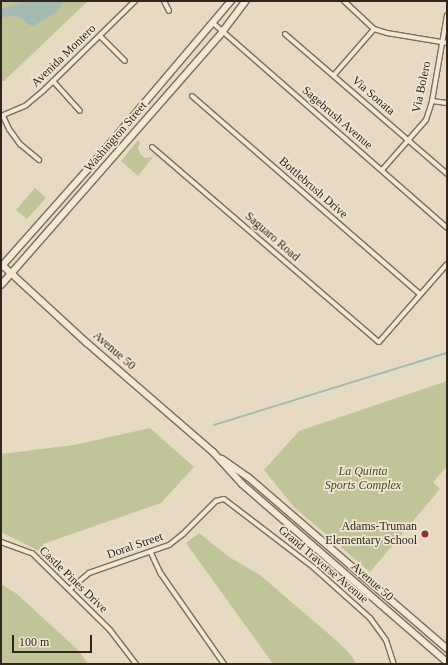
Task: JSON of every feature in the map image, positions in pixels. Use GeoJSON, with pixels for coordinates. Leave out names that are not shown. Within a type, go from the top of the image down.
{"type":"FeatureCollection","features":[{"type":"Feature","properties":{"kind":"main road","name":"Washington Street"},"geometry":{"type":"LineString","coordinates":[[1,266],[96,160],[231,1]]}},
{"type":"Feature","properties":{"kind":"main road","name":"Washington Street"},"geometry":{"type":"LineString","coordinates":[[1,285],[223,31],[246,1]]}},
{"type":"Feature","properties":{"kind":"main road","name":"Avenue 50"},"geometry":{"type":"LineString","coordinates":[[1,266],[12,273],[87,343],[213,452],[248,477],[447,649]]}},
{"type":"Feature","properties":{"kind":"main road","name":"Avenue 50"},"geometry":{"type":"LineString","coordinates":[[213,452],[242,484],[447,662]]}},
{"type":"Feature","properties":{"kind":"street","name":"Avenida Montero"},"geometry":{"type":"LineString","coordinates":[[2,116],[25,106],[53,81],[135,1]]}},
{"type":"Feature","properties":{"kind":"street"},"geometry":{"type":"LineString","coordinates":[[164,1],[169,11]]}},
{"type":"Feature","properties":{"kind":"street"},"geometry":{"type":"LineString","coordinates":[[344,1],[374,29],[387,34],[447,43]]}},
{"type":"Feature","properties":{"kind":"street","name":"Via Bolero"},"geometry":{"type":"LineString","coordinates":[[382,170],[426,120],[432,101],[447,15]]}},
{"type":"Feature","properties":{"kind":"street","name":"Sagebrush Avenue"},"geometry":{"type":"LineString","coordinates":[[213,23],[447,228]]}},
{"type":"Feature","properties":{"kind":"street"},"geometry":{"type":"LineString","coordinates":[[334,75],[374,29]]}},
{"type":"Feature","properties":{"kind":"street","name":"Via Sonata"},"geometry":{"type":"LineString","coordinates":[[285,34],[447,174]]}},
{"type":"Feature","properties":{"kind":"street"},"geometry":{"type":"LineString","coordinates":[[100,36],[125,61]]}},
{"type":"Feature","properties":{"kind":"street"},"geometry":{"type":"LineString","coordinates":[[53,81],[80,111]]}},
{"type":"Feature","properties":{"kind":"street","name":"Bottlebrush Drive"},"geometry":{"type":"LineString","coordinates":[[192,96],[420,294]]}},
{"type":"Feature","properties":{"kind":"street"},"geometry":{"type":"LineString","coordinates":[[432,101],[447,103]]}},
{"type":"Feature","properties":{"kind":"street"},"geometry":{"type":"LineString","coordinates":[[2,116],[8,129],[20,144],[39,160]]}},
{"type":"Feature","properties":{"kind":"street","name":"Saguaro Road"},"geometry":{"type":"LineString","coordinates":[[152,147],[378,342],[420,294]]}},
{"type":"Feature","properties":{"kind":"street"},"geometry":{"type":"LineString","coordinates":[[420,294],[447,264]]}},
{"type":"Feature","properties":{"kind":"street","name":"Doral Street"},"geometry":{"type":"LineString","coordinates":[[70,589],[88,573],[151,553],[176,540],[220,499]]}},
{"type":"Feature","properties":{"kind":"street","name":"Grand Traverse Avenue"},"geometry":{"type":"LineString","coordinates":[[220,499],[228,500],[312,567],[370,618],[386,640],[394,664]]}},
{"type":"Feature","properties":{"kind":"street","name":"Castle Pines Drive"},"geometry":{"type":"LineString","coordinates":[[1,542],[32,553],[110,630],[136,664]]}},
{"type":"Feature","properties":{"kind":"street"},"geometry":{"type":"LineString","coordinates":[[151,553],[161,574],[224,664]]}},
{"type":"Feature","properties":{"kind":"green space"},"geometry":{"type":"Polygon","coordinates":[[[1,1],[88,1],[4,81],[1,81],[1,1]]]}},
{"type":"Feature","properties":{"kind":"green space"},"geometry":{"type":"Polygon","coordinates":[[[138,140],[140,142],[138,149],[141,155],[145,158],[153,157],[138,176],[121,161],[138,140]]]}},
{"type":"Feature","properties":{"kind":"green space"},"geometry":{"type":"Polygon","coordinates":[[[35,188],[46,198],[27,219],[16,210],[35,188]]]}},
{"type":"Feature","properties":{"kind":"green space","name":"La Quinta Sports Complex"},"geometry":{"type":"Polygon","coordinates":[[[447,381],[447,466],[433,482],[440,489],[370,572],[294,507],[264,470],[299,431],[447,381]]]}},
{"type":"Feature","properties":{"kind":"green space"},"geometry":{"type":"Polygon","coordinates":[[[150,428],[194,467],[161,503],[43,544],[45,551],[41,552],[1,532],[1,454],[74,445],[150,428]]]}},
{"type":"Feature","properties":{"kind":"green space"},"geometry":{"type":"Polygon","coordinates":[[[199,533],[229,557],[260,575],[338,642],[352,656],[356,664],[273,664],[186,543],[199,533]]]}},
{"type":"Feature","properties":{"kind":"green space"},"geometry":{"type":"Polygon","coordinates":[[[1,584],[17,594],[79,651],[88,664],[1,664],[1,584]]]}},
{"type":"Feature","properties":{"kind":"shaded area"},"geometry":{"type":"Polygon","coordinates":[[[25,1],[65,1],[54,14],[33,26],[21,18],[13,16],[1,17],[1,9],[25,1]]]}},
{"type":"Feature","properties":{"kind":"waterway"},"geometry":{"type":"LineString","coordinates":[[214,425],[447,353]]}},
{"type":"Feature","properties":{"kind":"place","name":"Adams-Truman Elementary School"},"geometry":{"type":"Point","coordinates":[425,534]}}]}
